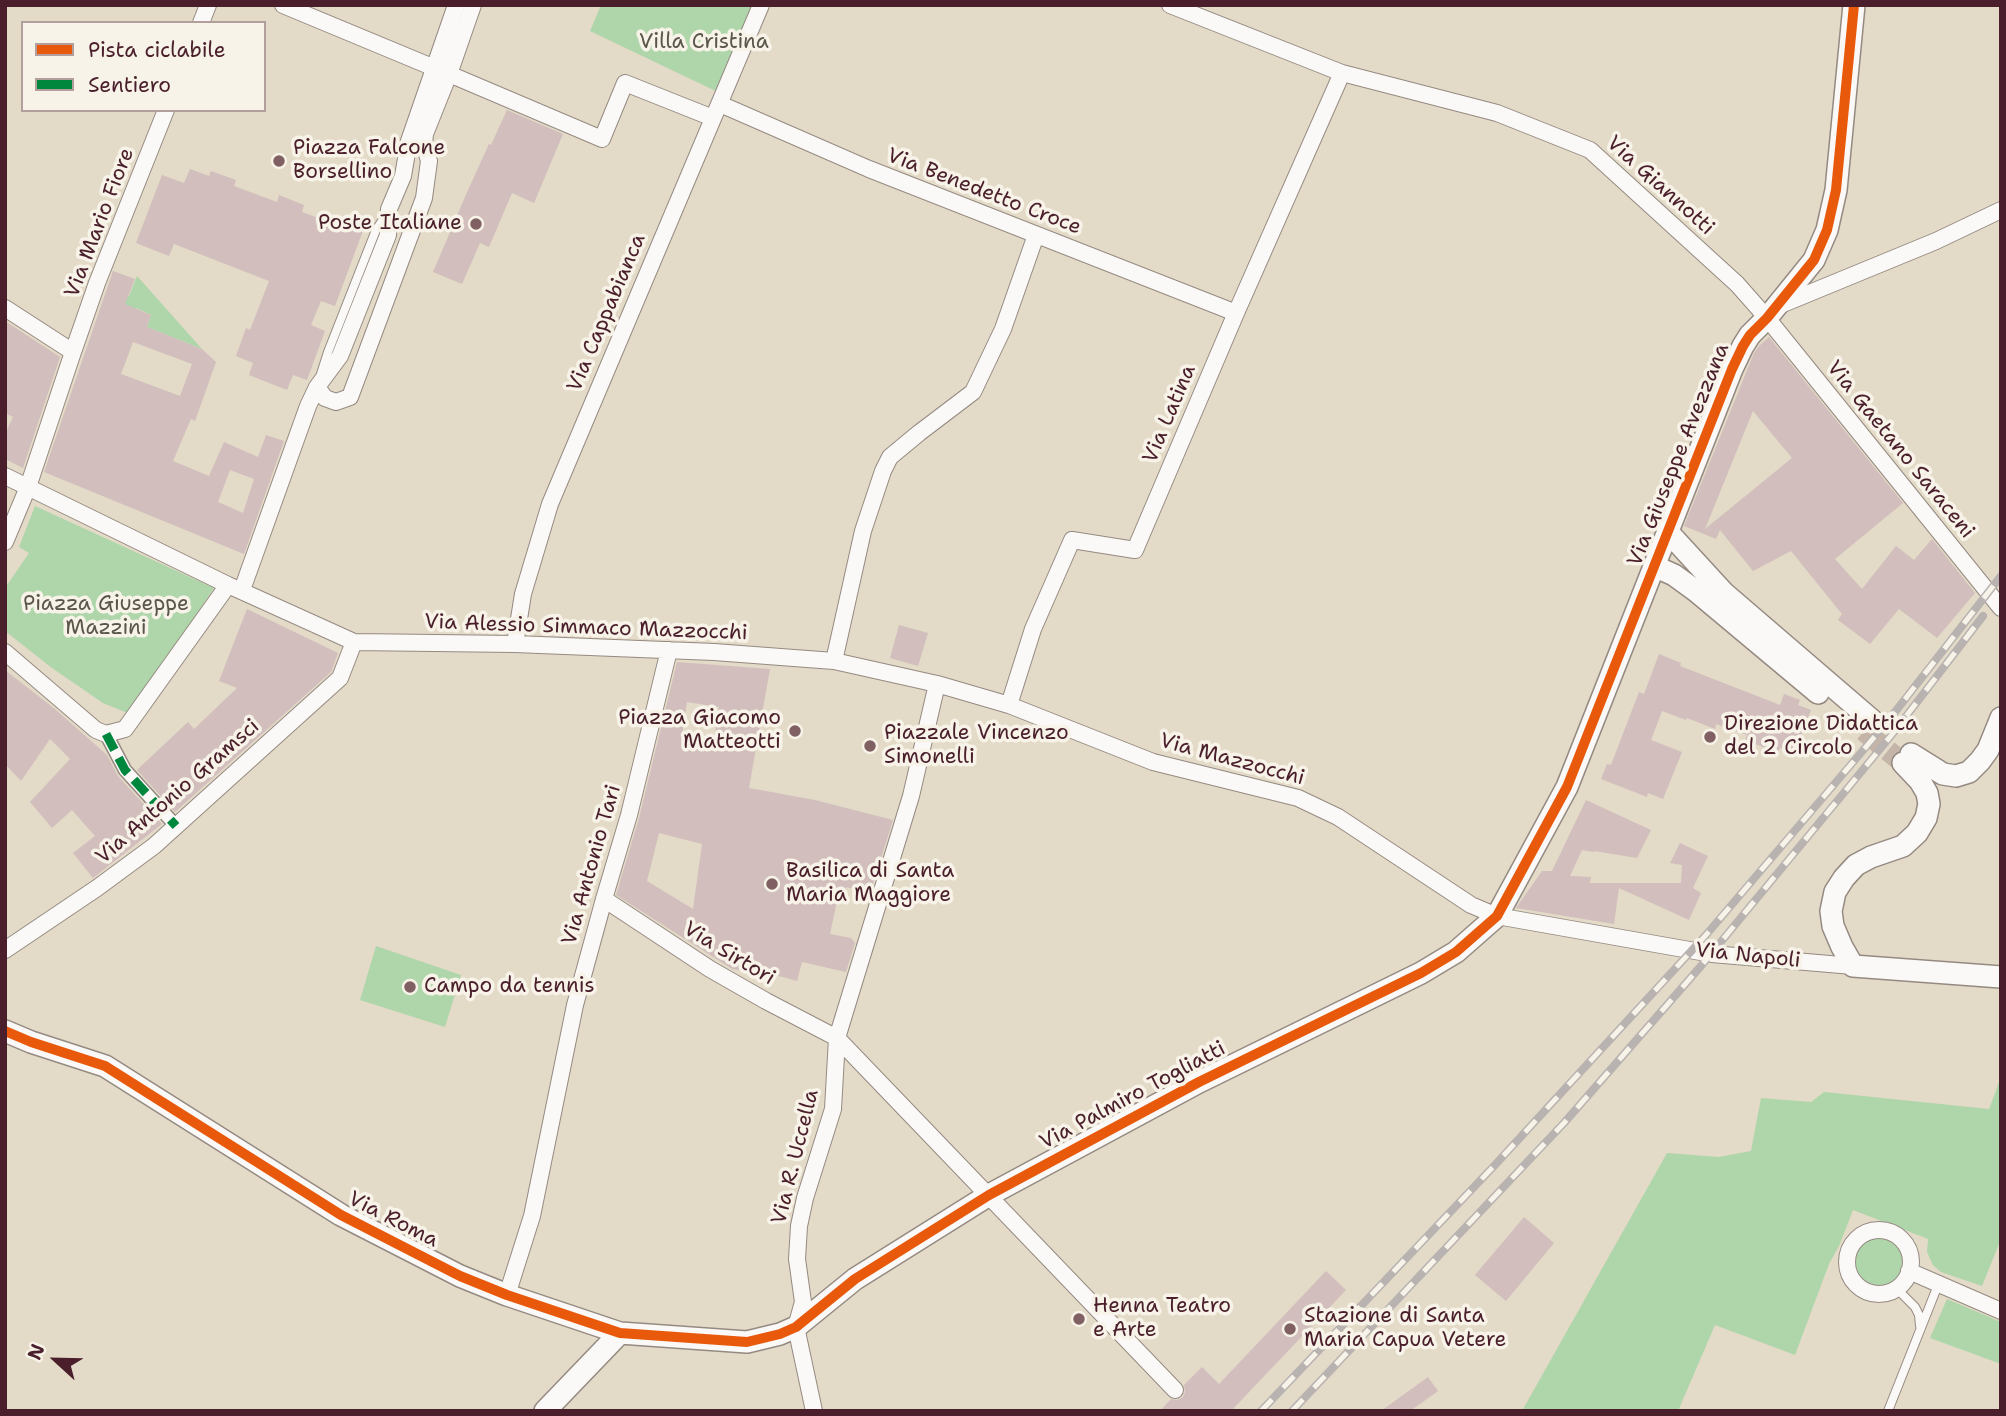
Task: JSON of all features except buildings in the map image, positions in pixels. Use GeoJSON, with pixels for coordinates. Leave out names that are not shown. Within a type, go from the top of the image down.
{"type":"FeatureCollection","features":[{"type":"Feature","properties":{"kind":"street"},"geometry":{"type":"LineString","coordinates":[[283,5],[446,73]]}},
{"type":"Feature","properties":{"kind":"street"},"geometry":{"type":"LineString","coordinates":[[5,652],[96,730],[106,734],[125,729],[235,587],[308,407],[317,387],[340,356],[388,235],[389,209],[403,172],[409,141],[446,73],[456,5]]}},
{"type":"Feature","properties":{"kind":"street"},"geometry":{"type":"LineString","coordinates":[[317,387],[325,398],[337,402],[350,397],[424,198],[429,161],[424,144],[425,134],[474,5]]}},
{"type":"Feature","properties":{"kind":"street","name":"Via Cappabianca"},"geometry":{"type":"LineString","coordinates":[[515,644],[523,594],[550,504],[761,5]]}},
{"type":"Feature","properties":{"kind":"street","name":"Via Giannotti"},"geometry":{"type":"LineString","coordinates":[[1170,5],[1342,73],[1497,113],[1590,150],[1771,313]]}},
{"type":"Feature","properties":{"kind":"street","name":"Via Giuseppe Avezzana"},"geometry":{"type":"LineString","coordinates":[[1497,916],[1567,787],[1731,369],[1750,335],[1814,260],[1826,230],[1836,190],[1854,5]]}},
{"type":"Feature","properties":{"kind":"street","name":"Via Benedetto Croce"},"geometry":{"type":"LineString","coordinates":[[446,73],[602,139],[625,83],[717,111],[1236,313]]}},
{"type":"Feature","properties":{"kind":"street","name":"Via Latina"},"geometry":{"type":"LineString","coordinates":[[1009,705],[1033,629],[1072,540],[1135,550],[1342,73]]}},
{"type":"Feature","properties":{"kind":"street","name":"Via Mario Fiore"},"geometry":{"type":"LineString","coordinates":[[28,487],[97,283],[165,112]]}},
{"type":"Feature","properties":{"kind":"street"},"geometry":{"type":"LineString","coordinates":[[403,172],[416,177],[428,176]]}},
{"type":"Feature","properties":{"kind":"street"},"geometry":{"type":"LineString","coordinates":[[1771,313],[1936,242],[2001,210]]}},
{"type":"Feature","properties":{"kind":"street"},"geometry":{"type":"LineString","coordinates":[[834,661],[863,531],[883,471],[890,457],[973,393],[1003,329],[1036,235]]}},
{"type":"Feature","properties":{"kind":"street"},"geometry":{"type":"LineString","coordinates":[[5,307],[73,352]]}},
{"type":"Feature","properties":{"kind":"street","name":"Via Gaetano Saraceni"},"geometry":{"type":"LineString","coordinates":[[1771,313],[2001,608]]}},
{"type":"Feature","properties":{"kind":"street"},"geometry":{"type":"LineString","coordinates":[[5,476],[235,587]]}},
{"type":"Feature","properties":{"kind":"street"},"geometry":{"type":"LineString","coordinates":[[5,542],[28,487]]}},
{"type":"Feature","properties":{"kind":"street"},"geometry":{"type":"LineString","coordinates":[[1654,566],[1674,575],[1696,591],[1869,726],[1724,593],[1668,532]]}},
{"type":"Feature","properties":{"kind":"street","name":"Via Alessio Simmaco Mazzocchi"},"geometry":{"type":"LineString","coordinates":[[235,587],[354,642],[669,650],[834,661],[937,684]]}},
{"type":"Feature","properties":{"kind":"street","name":"Via Antonio Gramsci"},"geometry":{"type":"LineString","coordinates":[[5,950],[154,846],[340,678],[354,642]]}},
{"type":"Feature","properties":{"kind":"street","name":"Via Antonio Tari"},"geometry":{"type":"LineString","coordinates":[[507,1296],[532,1216],[575,1005],[629,815],[669,650]]}},
{"type":"Feature","properties":{"kind":"street","name":"Via Mazzocchi"},"geometry":{"type":"LineString","coordinates":[[937,684],[1009,705],[1153,762],[1298,798],[1338,817],[1471,905],[1497,916]]}},
{"type":"Feature","properties":{"kind":"street","name":"Via R. Uccella"},"geometry":{"type":"LineString","coordinates":[[796,1327],[803,1303],[797,1259],[799,1226],[804,1198],[833,1109],[837,1038],[911,796],[937,684]]}},
{"type":"Feature","properties":{"kind":"street"},"geometry":{"type":"LineString","coordinates":[[1853,966],[1833,926],[1831,911],[1835,892],[1856,865],[1903,846],[1917,833],[1926,818],[1929,804],[1927,793],[1907,758],[1943,774],[1956,776],[1969,772],[1988,750],[2001,718]]}},
{"type":"Feature","properties":{"kind":"street"},"geometry":{"type":"LineString","coordinates":[[106,734],[125,769],[176,826]]}},
{"type":"Feature","properties":{"kind":"street","name":"Via Sirtori"},"geometry":{"type":"LineString","coordinates":[[604,899],[710,969],[837,1038],[1175,1390]]}},
{"type":"Feature","properties":{"kind":"street","name":"Via Napoli"},"geometry":{"type":"LineString","coordinates":[[1497,916],[1712,954],[2001,977]]}},
{"type":"Feature","properties":{"kind":"street","name":"Via Palmiro Togliatti"},"geometry":{"type":"LineString","coordinates":[[796,1327],[855,1279],[989,1195],[1199,1082],[1421,973],[1456,952],[1497,916]]}},
{"type":"Feature","properties":{"kind":"street","name":"Via Roma"},"geometry":{"type":"LineString","coordinates":[[5,1031],[105,1066],[341,1215],[460,1276],[507,1296],[620,1333],[747,1342],[796,1327]]}},
{"type":"Feature","properties":{"kind":"street"},"geometry":{"type":"LineString","coordinates":[[1876,1230],[1896,1235],[1903,1242],[1911,1261],[1904,1281],[1897,1289],[1876,1294],[1857,1286],[1850,1277],[1847,1256],[1857,1238],[1876,1230]]}},
{"type":"Feature","properties":{"kind":"street"},"geometry":{"type":"LineString","coordinates":[[1909,1271],[2001,1311]]}},
{"type":"Feature","properties":{"kind":"street"},"geometry":{"type":"LineString","coordinates":[[796,1327],[814,1411]]}},
{"type":"Feature","properties":{"kind":"street"},"geometry":{"type":"LineString","coordinates":[[545,1411],[620,1333]]}},
{"type":"Feature","properties":{"kind":"lane"},"geometry":{"type":"LineString","coordinates":[[1888,1411],[1938,1284]]}},
{"type":"Feature","properties":{"kind":"lane"},"geometry":{"type":"LineString","coordinates":[[1897,1289],[1915,1307],[1919,1315],[1920,1330]]}},
{"type":"Feature","properties":{"kind":"green space","name":"Villa Cristina"},"geometry":{"type":"Polygon","coordinates":[[[601,5],[761,5],[724,95],[590,31],[601,5]]]}},
{"type":"Feature","properties":{"kind":"green space"},"geometry":{"type":"Polygon","coordinates":[[[137,276],[202,349],[147,327],[151,315],[136,308],[114,315],[122,294],[129,296],[137,276]]]}},
{"type":"Feature","properties":{"kind":"green space","name":"Piazza Giuseppe Mazzini"},"geometry":{"type":"Polygon","coordinates":[[[35,506],[214,588],[130,714],[103,703],[5,631],[5,588],[29,553],[19,547],[35,506]]]}},
{"type":"Feature","properties":{"kind":"green space","name":"Campo da tennis"},"geometry":{"type":"Polygon","coordinates":[[[376,946],[461,975],[445,1027],[360,1000],[376,946]]]}},
{"type":"Feature","properties":{"kind":"green space"},"geometry":{"type":"Polygon","coordinates":[[[2001,1077],[2001,1239],[1982,1286],[1941,1272],[1933,1265],[1927,1252],[1928,1239],[1853,1210],[1829,1264],[1795,1355],[1715,1325],[1678,1411],[1522,1411],[1667,1153],[1719,1157],[1751,1151],[1761,1098],[1811,1102],[1824,1092],[1989,1109],[2001,1077]]]}},
{"type":"Feature","properties":{"kind":"green space"},"geometry":{"type":"Polygon","coordinates":[[[1879,1238],[1896,1245],[1903,1262],[1896,1279],[1879,1286],[1862,1279],[1855,1262],[1862,1245],[1879,1238]]]}},
{"type":"Feature","properties":{"kind":"green space"},"geometry":{"type":"Polygon","coordinates":[[[1947,1299],[2001,1322],[2001,1364],[1930,1338],[1947,1299]]]}},
{"type":"Feature","properties":{"kind":"tunnel"},"geometry":{"type":"LineString","coordinates":[[1864,731],[1903,763]]}},
{"type":"Feature","properties":{"kind":"railway"},"geometry":{"type":"LineString","coordinates":[[1261,1411],[1494,1166],[1706,935],[1888,721],[2001,576]]}},
{"type":"Feature","properties":{"kind":"railway"},"geometry":{"type":"LineString","coordinates":[[1292,1411],[1564,1123],[1701,966],[1894,732],[1983,616]]}},
{"type":"Feature","properties":{"kind":"marked path"},"geometry":{"type":"LineString","coordinates":[[106,734],[125,770],[176,826]]}},
{"type":"Feature","properties":{"kind":"cycle path"},"geometry":{"type":"LineString","coordinates":[[5,1031],[105,1066],[341,1215],[460,1276],[507,1295],[620,1333],[747,1342],[796,1327],[855,1279],[989,1195],[1199,1082],[1421,973],[1456,952],[1497,916],[1567,787],[1743,346],[1814,260],[1827,230],[1836,190],[1854,5]]}},
{"type":"Feature","properties":{"kind":"place","name":"Piazza Falcone Borsellino"},"geometry":{"type":"Point","coordinates":[279,161]}},
{"type":"Feature","properties":{"kind":"place","name":"Poste Italiane"},"geometry":{"type":"Point","coordinates":[476,224]}},
{"type":"Feature","properties":{"kind":"place","name":"Piazza Giacomo Matteotti"},"geometry":{"type":"Point","coordinates":[795,731]}},
{"type":"Feature","properties":{"kind":"place","name":"Direzione Didattica del 2 Circolo"},"geometry":{"type":"Point","coordinates":[1710,737]}},
{"type":"Feature","properties":{"kind":"place","name":"Piazzale Vincenzo Simonelli"},"geometry":{"type":"Point","coordinates":[870,746]}},
{"type":"Feature","properties":{"kind":"place","name":"Basilica di Santa Maria Maggiore"},"geometry":{"type":"Point","coordinates":[772,884]}},
{"type":"Feature","properties":{"kind":"place","name":"Campo da tennis"},"geometry":{"type":"Point","coordinates":[410,987]}},
{"type":"Feature","properties":{"kind":"place","name":"Henna Teatro e Arte"},"geometry":{"type":"Point","coordinates":[1079,1319]}},
{"type":"Feature","properties":{"kind":"place","name":"Stazione di Santa Maria Capua Vetere"},"geometry":{"type":"Point","coordinates":[1290,1329]}}]}
